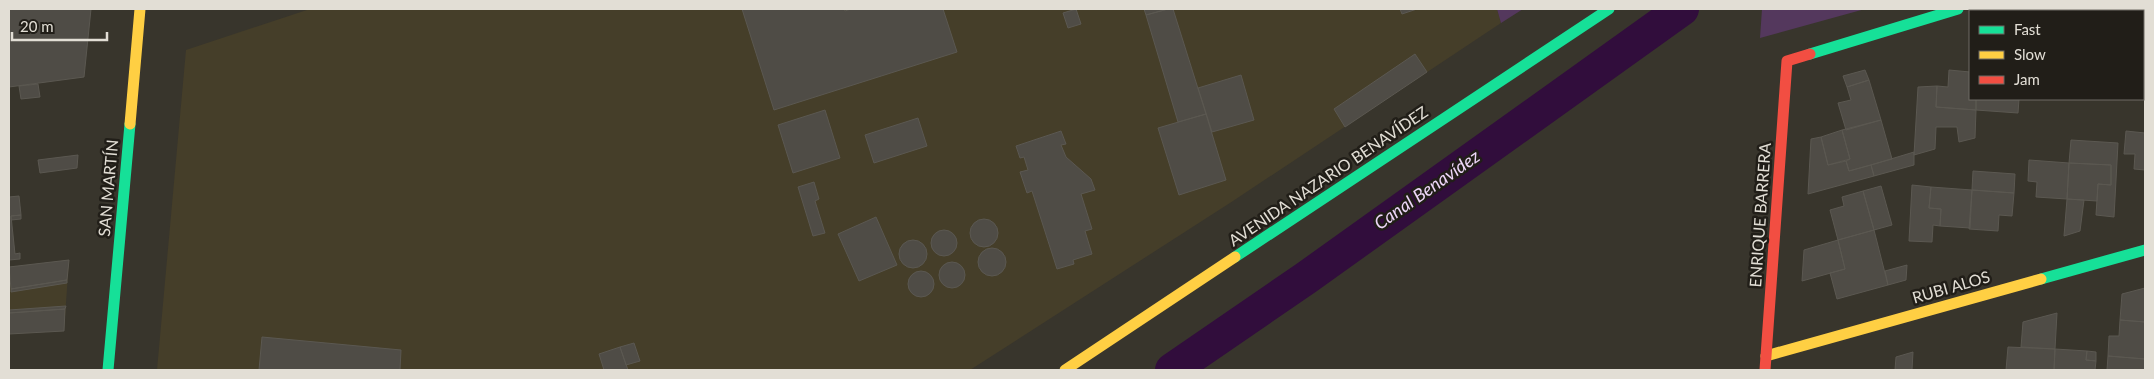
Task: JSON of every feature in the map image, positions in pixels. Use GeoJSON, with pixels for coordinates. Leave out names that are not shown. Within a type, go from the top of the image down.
{"type":"FeatureCollection","features":[{"type":"Feature","properties":{"kind":"street","name":"SAN MARTÍN"},"geometry":{"type":"LineString","coordinates":[[108,370],[140,9]]}},
{"type":"Feature","properties":{"kind":"street","name":"AVENIDA NAZARIO BENAVÍDEZ"},"geometry":{"type":"LineString","coordinates":[[1065,370],[1609,9]]}},
{"type":"Feature","properties":{"kind":"street","name":"ENRIQUE BARRERA"},"geometry":{"type":"LineString","coordinates":[[1765,370],[1787,62],[1958,9]]}},
{"type":"Feature","properties":{"kind":"street","name":"RUBI ALOS"},"geometry":{"type":"LineString","coordinates":[[1766,356],[2145,250]]}},
{"type":"Feature","properties":{"kind":"shaded area"},"geometry":{"type":"Polygon","coordinates":[[[310,9],[1497,9],[1501,23],[1233,201],[970,370],[157,370],[186,50],[310,9]]]}},
{"type":"Feature","properties":{"kind":"shaded area"},"geometry":{"type":"Polygon","coordinates":[[[1497,9],[1523,9],[1501,23],[1497,9]]]}},
{"type":"Feature","properties":{"kind":"shaded area"},"geometry":{"type":"Polygon","coordinates":[[[1762,9],[1865,9],[1760,38],[1762,9]]]}},
{"type":"Feature","properties":{"kind":"shaded area"},"geometry":{"type":"Polygon","coordinates":[[[69,260],[64,331],[9,334],[9,267],[69,260]]]}},
{"type":"Feature","properties":{"kind":"building"},"geometry":{"type":"Polygon","coordinates":[[[9,9],[91,9],[84,77],[9,87],[9,9]]]}},
{"type":"Feature","properties":{"kind":"building"},"geometry":{"type":"Polygon","coordinates":[[[742,9],[844,9],[845,11],[851,9],[943,9],[957,52],[774,110],[742,9]]]}},
{"type":"Feature","properties":{"kind":"building"},"geometry":{"type":"Polygon","coordinates":[[[1076,9],[1081,24],[1068,28],[1063,13],[1076,9]]]}},
{"type":"Feature","properties":{"kind":"building"},"geometry":{"type":"Polygon","coordinates":[[[1144,9],[1168,9],[1146,15],[1144,9]]]}},
{"type":"Feature","properties":{"kind":"building"},"geometry":{"type":"Polygon","coordinates":[[[1173,9],[1206,114],[1178,122],[1146,15],[1173,9]]]}},
{"type":"Feature","properties":{"kind":"building"},"geometry":{"type":"Polygon","coordinates":[[[1400,9],[1417,9],[1402,14],[1400,9]]]}},
{"type":"Feature","properties":{"kind":"building"},"geometry":{"type":"Polygon","coordinates":[[[2033,9],[2052,9],[2052,10],[2033,9]]]}},
{"type":"Feature","properties":{"kind":"building"},"geometry":{"type":"Polygon","coordinates":[[[2145,9],[2145,29],[2144,10],[2133,10],[2145,9]]]}},
{"type":"Feature","properties":{"kind":"building"},"geometry":{"type":"Polygon","coordinates":[[[1415,54],[1427,72],[1345,127],[1334,109],[1415,54]]]}},
{"type":"Feature","properties":{"kind":"building"},"geometry":{"type":"Polygon","coordinates":[[[1865,70],[1869,80],[1847,87],[1843,76],[1865,70]]]}},
{"type":"Feature","properties":{"kind":"building"},"geometry":{"type":"Polygon","coordinates":[[[1949,70],[1969,72],[1969,100],[1976,100],[1976,110],[1936,107],[1937,86],[1948,87],[1949,70]]]}},
{"type":"Feature","properties":{"kind":"building"},"geometry":{"type":"Polygon","coordinates":[[[1241,75],[1254,120],[1212,132],[1198,88],[1241,75]]]}},
{"type":"Feature","properties":{"kind":"building"},"geometry":{"type":"Polygon","coordinates":[[[1869,80],[1881,120],[1846,130],[1838,103],[1851,100],[1847,87],[1869,80]]]}},
{"type":"Feature","properties":{"kind":"building"},"geometry":{"type":"Polygon","coordinates":[[[38,84],[40,97],[21,99],[19,86],[38,84]]]}},
{"type":"Feature","properties":{"kind":"building"},"geometry":{"type":"Polygon","coordinates":[[[1937,86],[1936,107],[1976,110],[1975,138],[1959,142],[1957,127],[1936,127],[1935,149],[1914,155],[1918,87],[1937,86]]]}},
{"type":"Feature","properties":{"kind":"building"},"geometry":{"type":"Polygon","coordinates":[[[1976,100],[2019,100],[2018,113],[1976,110],[1976,100]]]}},
{"type":"Feature","properties":{"kind":"building"},"geometry":{"type":"Polygon","coordinates":[[[825,110],[840,158],[793,173],[778,125],[825,110]]]}},
{"type":"Feature","properties":{"kind":"building"},"geometry":{"type":"Polygon","coordinates":[[[1206,114],[1226,180],[1179,195],[1158,128],[1206,114]]]}},
{"type":"Feature","properties":{"kind":"building"},"geometry":{"type":"Polygon","coordinates":[[[918,118],[927,146],[874,163],[865,135],[918,118]]]}},
{"type":"Feature","properties":{"kind":"building"},"geometry":{"type":"Polygon","coordinates":[[[1881,120],[1892,159],[1849,171],[1846,161],[1850,159],[1842,130],[1881,120]]]}},
{"type":"Feature","properties":{"kind":"building"},"geometry":{"type":"Polygon","coordinates":[[[1842,130],[1850,159],[1828,165],[1821,137],[1842,130]]]}},
{"type":"Feature","properties":{"kind":"building"},"geometry":{"type":"Polygon","coordinates":[[[1061,131],[1066,144],[1061,145],[1066,157],[1091,179],[1095,190],[1081,194],[1092,229],[1085,231],[1092,254],[1073,260],[1074,264],[1057,269],[1032,191],[1027,193],[1020,172],[1028,170],[1024,157],[1020,158],[1016,146],[1061,131]]]}},
{"type":"Feature","properties":{"kind":"building"},"geometry":{"type":"Polygon","coordinates":[[[2126,131],[2145,133],[2145,170],[2134,169],[2135,154],[2124,154],[2126,131]]]}},
{"type":"Feature","properties":{"kind":"building"},"geometry":{"type":"Polygon","coordinates":[[[1821,137],[1828,165],[1846,161],[1849,171],[1871,165],[1874,176],[1808,194],[1811,139],[1821,137]]]}},
{"type":"Feature","properties":{"kind":"building"},"geometry":{"type":"Polygon","coordinates":[[[2071,140],[2118,143],[2114,217],[2096,215],[2098,184],[2111,185],[2111,165],[2069,163],[2071,140]]]}},
{"type":"Feature","properties":{"kind":"building"},"geometry":{"type":"Polygon","coordinates":[[[1914,152],[1914,165],[1874,176],[1871,165],[1914,152]]]}},
{"type":"Feature","properties":{"kind":"building"},"geometry":{"type":"Polygon","coordinates":[[[78,155],[77,168],[40,173],[38,160],[78,155]]]}},
{"type":"Feature","properties":{"kind":"building"},"geometry":{"type":"Polygon","coordinates":[[[2029,160],[2069,163],[2067,199],[2036,197],[2037,182],[2028,181],[2029,160]]]}},
{"type":"Feature","properties":{"kind":"building"},"geometry":{"type":"Polygon","coordinates":[[[2069,163],[2111,165],[2111,185],[2098,184],[2097,201],[2067,199],[2069,163]]]}},
{"type":"Feature","properties":{"kind":"building"},"geometry":{"type":"Polygon","coordinates":[[[1973,171],[2015,174],[2014,193],[1972,190],[1973,171]]]}},
{"type":"Feature","properties":{"kind":"building"},"geometry":{"type":"Polygon","coordinates":[[[814,182],[819,199],[815,201],[825,233],[813,236],[798,187],[814,182]]]}},
{"type":"Feature","properties":{"kind":"building"},"geometry":{"type":"Polygon","coordinates":[[[1912,185],[1931,187],[1929,208],[1941,209],[1940,226],[1933,225],[1932,242],[1909,241],[1912,185]]]}},
{"type":"Feature","properties":{"kind":"building"},"geometry":{"type":"Polygon","coordinates":[[[1881,186],[1892,225],[1874,230],[1863,191],[1881,186]]]}},
{"type":"Feature","properties":{"kind":"building"},"geometry":{"type":"Polygon","coordinates":[[[1931,187],[1972,190],[1970,228],[1940,226],[1941,209],[1929,208],[1931,187]]]}},
{"type":"Feature","properties":{"kind":"building"},"geometry":{"type":"Polygon","coordinates":[[[1972,190],[2014,193],[2012,216],[1999,215],[1998,231],[1969,229],[1972,190]]]}},
{"type":"Feature","properties":{"kind":"building"},"geometry":{"type":"Polygon","coordinates":[[[1863,191],[1874,230],[1838,240],[1830,210],[1844,206],[1842,197],[1863,191]]]}},
{"type":"Feature","properties":{"kind":"building"},"geometry":{"type":"Polygon","coordinates":[[[19,196],[21,215],[11,216],[15,254],[20,253],[20,259],[9,260],[9,197],[19,196]]]}},
{"type":"Feature","properties":{"kind":"building"},"geometry":{"type":"Polygon","coordinates":[[[2067,199],[2084,200],[2080,231],[2064,236],[2067,199]]]}},
{"type":"Feature","properties":{"kind":"building"},"geometry":{"type":"Polygon","coordinates":[[[21,215],[21,219],[11,220],[11,216],[21,215]]]}},
{"type":"Feature","properties":{"kind":"building"},"geometry":{"type":"Polygon","coordinates":[[[876,217],[897,265],[859,281],[838,234],[876,217]]]}},
{"type":"Feature","properties":{"kind":"building"},"geometry":{"type":"Polygon","coordinates":[[[984,219],[994,223],[998,233],[994,243],[984,247],[974,243],[970,233],[974,223],[984,219]]]}},
{"type":"Feature","properties":{"kind":"building"},"geometry":{"type":"Polygon","coordinates":[[[944,230],[954,233],[957,243],[954,253],[944,256],[934,253],[931,243],[934,233],[944,230]]]}},
{"type":"Feature","properties":{"kind":"building"},"geometry":{"type":"Polygon","coordinates":[[[1874,230],[1888,285],[1837,299],[1830,273],[1845,269],[1838,240],[1874,230]]]}},
{"type":"Feature","properties":{"kind":"building"},"geometry":{"type":"Polygon","coordinates":[[[913,240],[923,244],[927,254],[923,264],[913,268],[903,264],[899,254],[903,244],[913,240]]]}},
{"type":"Feature","properties":{"kind":"building"},"geometry":{"type":"Polygon","coordinates":[[[1838,240],[1845,269],[1802,281],[1804,250],[1838,240]]]}},
{"type":"Feature","properties":{"kind":"building"},"geometry":{"type":"Polygon","coordinates":[[[992,248],[1002,252],[1006,262],[1002,272],[992,276],[982,272],[978,262],[982,252],[992,248]]]}},
{"type":"Feature","properties":{"kind":"building"},"geometry":{"type":"Polygon","coordinates":[[[69,260],[67,280],[11,289],[9,267],[69,260]]]}},
{"type":"Feature","properties":{"kind":"building"},"geometry":{"type":"Polygon","coordinates":[[[952,262],[962,265],[965,275],[962,285],[952,288],[942,285],[939,275],[942,265],[952,262]]]}},
{"type":"Feature","properties":{"kind":"building"},"geometry":{"type":"Polygon","coordinates":[[[1907,265],[1906,280],[1888,285],[1885,271],[1907,265]]]}},
{"type":"Feature","properties":{"kind":"building"},"geometry":{"type":"Polygon","coordinates":[[[921,271],[931,274],[934,284],[931,294],[921,297],[911,294],[908,284],[911,274],[921,271]]]}},
{"type":"Feature","properties":{"kind":"building"},"geometry":{"type":"Polygon","coordinates":[[[67,280],[67,283],[11,292],[11,289],[67,280]]]}},
{"type":"Feature","properties":{"kind":"building"},"geometry":{"type":"Polygon","coordinates":[[[2145,288],[2145,322],[2120,320],[2122,294],[2145,288]]]}},
{"type":"Feature","properties":{"kind":"building"},"geometry":{"type":"Polygon","coordinates":[[[66,306],[65,309],[9,313],[9,310],[66,306]]]}},
{"type":"Feature","properties":{"kind":"building"},"geometry":{"type":"Polygon","coordinates":[[[65,309],[64,331],[9,334],[9,313],[65,309]]]}},
{"type":"Feature","properties":{"kind":"building"},"geometry":{"type":"Polygon","coordinates":[[[2057,313],[2055,349],[2021,347],[2023,322],[2057,313]]]}},
{"type":"Feature","properties":{"kind":"building"},"geometry":{"type":"Polygon","coordinates":[[[2120,320],[2145,322],[2145,359],[2108,356],[2109,336],[2119,336],[2120,320]]]}},
{"type":"Feature","properties":{"kind":"building"},"geometry":{"type":"Polygon","coordinates":[[[262,337],[401,350],[400,370],[259,370],[262,337]]]}},
{"type":"Feature","properties":{"kind":"building"},"geometry":{"type":"Polygon","coordinates":[[[634,343],[640,361],[626,365],[620,347],[634,343]]]}},
{"type":"Feature","properties":{"kind":"building"},"geometry":{"type":"Polygon","coordinates":[[[620,347],[628,370],[604,370],[599,354],[620,347]]]}},
{"type":"Feature","properties":{"kind":"building"},"geometry":{"type":"Polygon","coordinates":[[[2008,347],[2055,349],[2054,370],[2006,370],[2008,347]]]}},
{"type":"Feature","properties":{"kind":"building"},"geometry":{"type":"Polygon","coordinates":[[[2055,349],[2087,351],[2086,360],[2096,361],[2095,370],[2054,370],[2055,349]]]}},
{"type":"Feature","properties":{"kind":"building"},"geometry":{"type":"Polygon","coordinates":[[[2087,351],[2096,352],[2096,361],[2086,360],[2087,351]]]}},
{"type":"Feature","properties":{"kind":"building"},"geometry":{"type":"Polygon","coordinates":[[[1913,352],[1912,370],[1895,370],[1896,357],[1913,352]]]}},
{"type":"Feature","properties":{"kind":"building"},"geometry":{"type":"Polygon","coordinates":[[[2108,356],[2145,359],[2145,370],[2107,370],[2108,356]]]}},
{"type":"Feature","properties":{"kind":"waterway","name":"Canal Benavídez"},"geometry":{"type":"LineString","coordinates":[[1172,370],[1306,278],[1682,9]]}},
{"type":"Feature","properties":{"kind":"traffic: fast"},"geometry":{"type":"LineString","coordinates":[[1235,257],[1609,9]]}},
{"type":"Feature","properties":{"kind":"traffic: fast"},"geometry":{"type":"LineString","coordinates":[[1810,54],[1958,9]]}},
{"type":"Feature","properties":{"kind":"traffic: fast"},"geometry":{"type":"LineString","coordinates":[[108,370],[130,124]]}},
{"type":"Feature","properties":{"kind":"traffic: fast"},"geometry":{"type":"LineString","coordinates":[[2041,279],[2145,250]]}},
{"type":"Feature","properties":{"kind":"traffic: slow"},"geometry":{"type":"LineString","coordinates":[[130,124],[140,9]]}},
{"type":"Feature","properties":{"kind":"traffic: slow"},"geometry":{"type":"LineString","coordinates":[[1065,370],[1235,257]]}},
{"type":"Feature","properties":{"kind":"traffic: slow"},"geometry":{"type":"LineString","coordinates":[[1766,356],[2041,279]]}},
{"type":"Feature","properties":{"kind":"traffic: jam"},"geometry":{"type":"LineString","coordinates":[[1765,370],[1787,61],[1810,54]]}}]}
